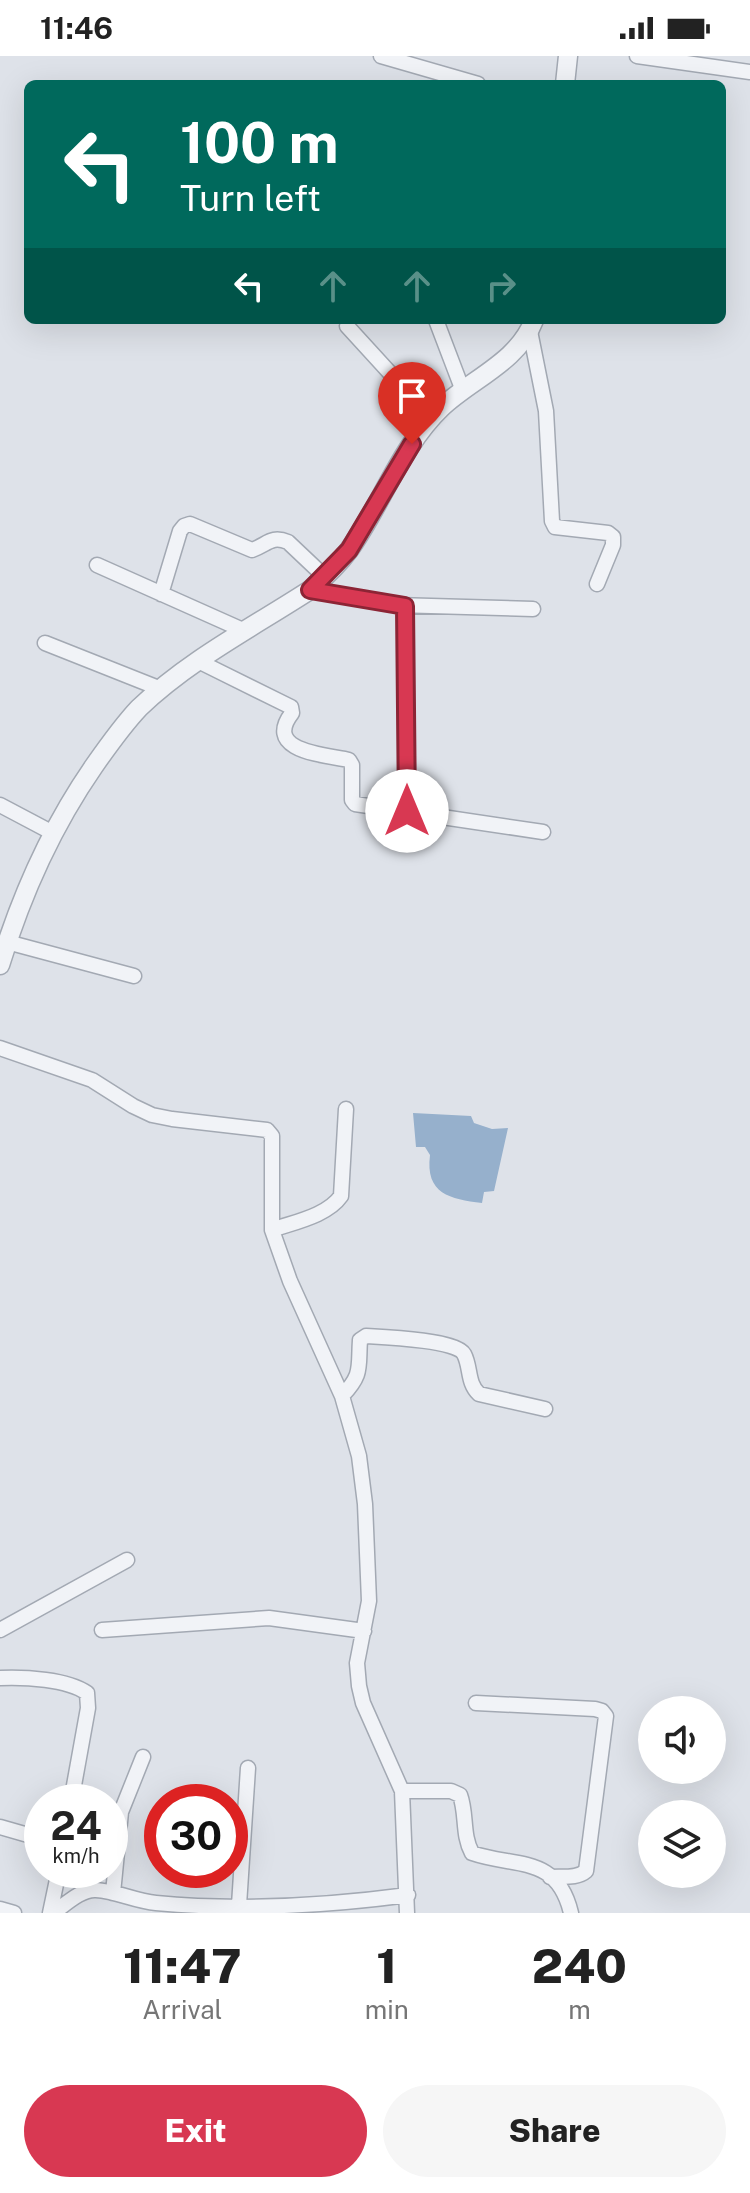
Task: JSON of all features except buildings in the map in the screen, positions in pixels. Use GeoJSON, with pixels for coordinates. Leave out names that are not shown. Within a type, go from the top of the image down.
{"type":"FeatureCollection","features":[{"type":"Feature","properties":{"kind":"street"},"geometry":{"type":"LineString","coordinates":[[381,56],[464,80]]}},
{"type":"Feature","properties":{"kind":"street"},"geometry":{"type":"LineString","coordinates":[[565,80],[568,56]]}},
{"type":"Feature","properties":{"kind":"street"},"geometry":{"type":"LineString","coordinates":[[637,56],[750,72]]}},
{"type":"Feature","properties":{"kind":"street"},"geometry":{"type":"LineString","coordinates":[[438,324],[463,391]]}},
{"type":"Feature","properties":{"kind":"street"},"geometry":{"type":"LineString","coordinates":[[0,965],[6,933],[29,880],[53,833],[114,738],[161,689],[325,577],[349,550],[402,459],[432,419],[443,406],[505,360],[532,325]]}},
{"type":"Feature","properties":{"kind":"street"},"geometry":{"type":"LineString","coordinates":[[532,325],[546,411],[551,513],[555,527],[608,533],[613,537],[613,545],[597,584]]}},
{"type":"Feature","properties":{"kind":"street"},"geometry":{"type":"LineString","coordinates":[[347,326],[432,419]]}},
{"type":"Feature","properties":{"kind":"street"},"geometry":{"type":"LineString","coordinates":[[161,594],[180,531],[190,524],[252,550],[268,540],[288,542],[325,577]]}},
{"type":"Feature","properties":{"kind":"street"},"geometry":{"type":"LineString","coordinates":[[97,565],[245,631]]}},
{"type":"Feature","properties":{"kind":"street"},"geometry":{"type":"LineString","coordinates":[[310,590],[405,606],[533,609]]}},
{"type":"Feature","properties":{"kind":"street"},"geometry":{"type":"LineString","coordinates":[[405,606],[407,811]]}},
{"type":"Feature","properties":{"kind":"street"},"geometry":{"type":"LineString","coordinates":[[45,643],[161,689]]}},
{"type":"Feature","properties":{"kind":"street"},"geometry":{"type":"LineString","coordinates":[[198,661],[291,707],[292,713],[284,724],[284,731],[295,745],[318,756],[349,760],[352,765],[352,800],[355,804],[543,832]]}},
{"type":"Feature","properties":{"kind":"street"},"geometry":{"type":"LineString","coordinates":[[0,805],[53,833]]}},
{"type":"Feature","properties":{"kind":"street"},"geometry":{"type":"LineString","coordinates":[[6,933],[134,976]]}},
{"type":"Feature","properties":{"kind":"street"},"geometry":{"type":"LineString","coordinates":[[0,1048],[92,1080],[152,1115],[267,1130],[272,1136],[272,1230],[290,1281],[342,1396],[359,1456],[365,1504],[369,1601],[357,1663],[363,1703],[402,1791],[407,1913]]}},
{"type":"Feature","properties":{"kind":"street"},"geometry":{"type":"LineString","coordinates":[[272,1230],[325,1211],[341,1196],[346,1109]]}},
{"type":"Feature","properties":{"kind":"street"},"geometry":{"type":"LineString","coordinates":[[342,1396],[358,1378],[360,1340],[366,1336],[454,1346],[465,1355],[473,1389],[479,1394],[545,1409]]}},
{"type":"Feature","properties":{"kind":"street"},"geometry":{"type":"LineString","coordinates":[[0,1630],[127,1560]]}},
{"type":"Feature","properties":{"kind":"street"},"geometry":{"type":"LineString","coordinates":[[102,1630],[269,1618],[364,1631]]}},
{"type":"Feature","properties":{"kind":"street"},"geometry":{"type":"LineString","coordinates":[[0,1678],[43,1680],[87,1693],[88,1708],[74,1784]]}},
{"type":"Feature","properties":{"kind":"street"},"geometry":{"type":"LineString","coordinates":[[476,1703],[595,1709],[606,1716],[586,1871],[574,1876],[550,1877]]}},
{"type":"Feature","properties":{"kind":"street"},"geometry":{"type":"LineString","coordinates":[[113,1893],[121,1812],[143,1757]]}},
{"type":"Feature","properties":{"kind":"street"},"geometry":{"type":"LineString","coordinates":[[239,1905],[248,1768]]}},
{"type":"Feature","properties":{"kind":"street"},"geometry":{"type":"LineString","coordinates":[[402,1791],[451,1791],[460,1795],[464,1804],[466,1842],[472,1853],[539,1868],[562,1890],[571,1913]]}},
{"type":"Feature","properties":{"kind":"street"},"geometry":{"type":"LineString","coordinates":[[0,1827],[24,1834]]}},
{"type":"Feature","properties":{"kind":"street"},"geometry":{"type":"LineString","coordinates":[[52,1913],[56,1888]]}},
{"type":"Feature","properties":{"kind":"street"},"geometry":{"type":"LineString","coordinates":[[52,1913],[93,1889],[158,1903],[217,1909],[239,1905],[345,1903],[408,1895]]}},
{"type":"Feature","properties":{"kind":"street"},"geometry":{"type":"LineString","coordinates":[[0,1909],[14,1913]]}},
{"type":"Feature","properties":{"kind":"water"},"geometry":{"type":"Polygon","coordinates":[[[413,1113],[471,1116],[474,1123],[492,1129],[508,1128],[494,1191],[484,1192],[482,1203],[450,1196],[436,1186],[429,1168],[430,1155],[425,1147],[416,1147],[413,1113]]]}},
{"type":"Feature","properties":{"kind":"route"},"geometry":{"type":"LineString","coordinates":[[407,811],[405,606],[310,590],[349,550],[412,444]]}}]}
